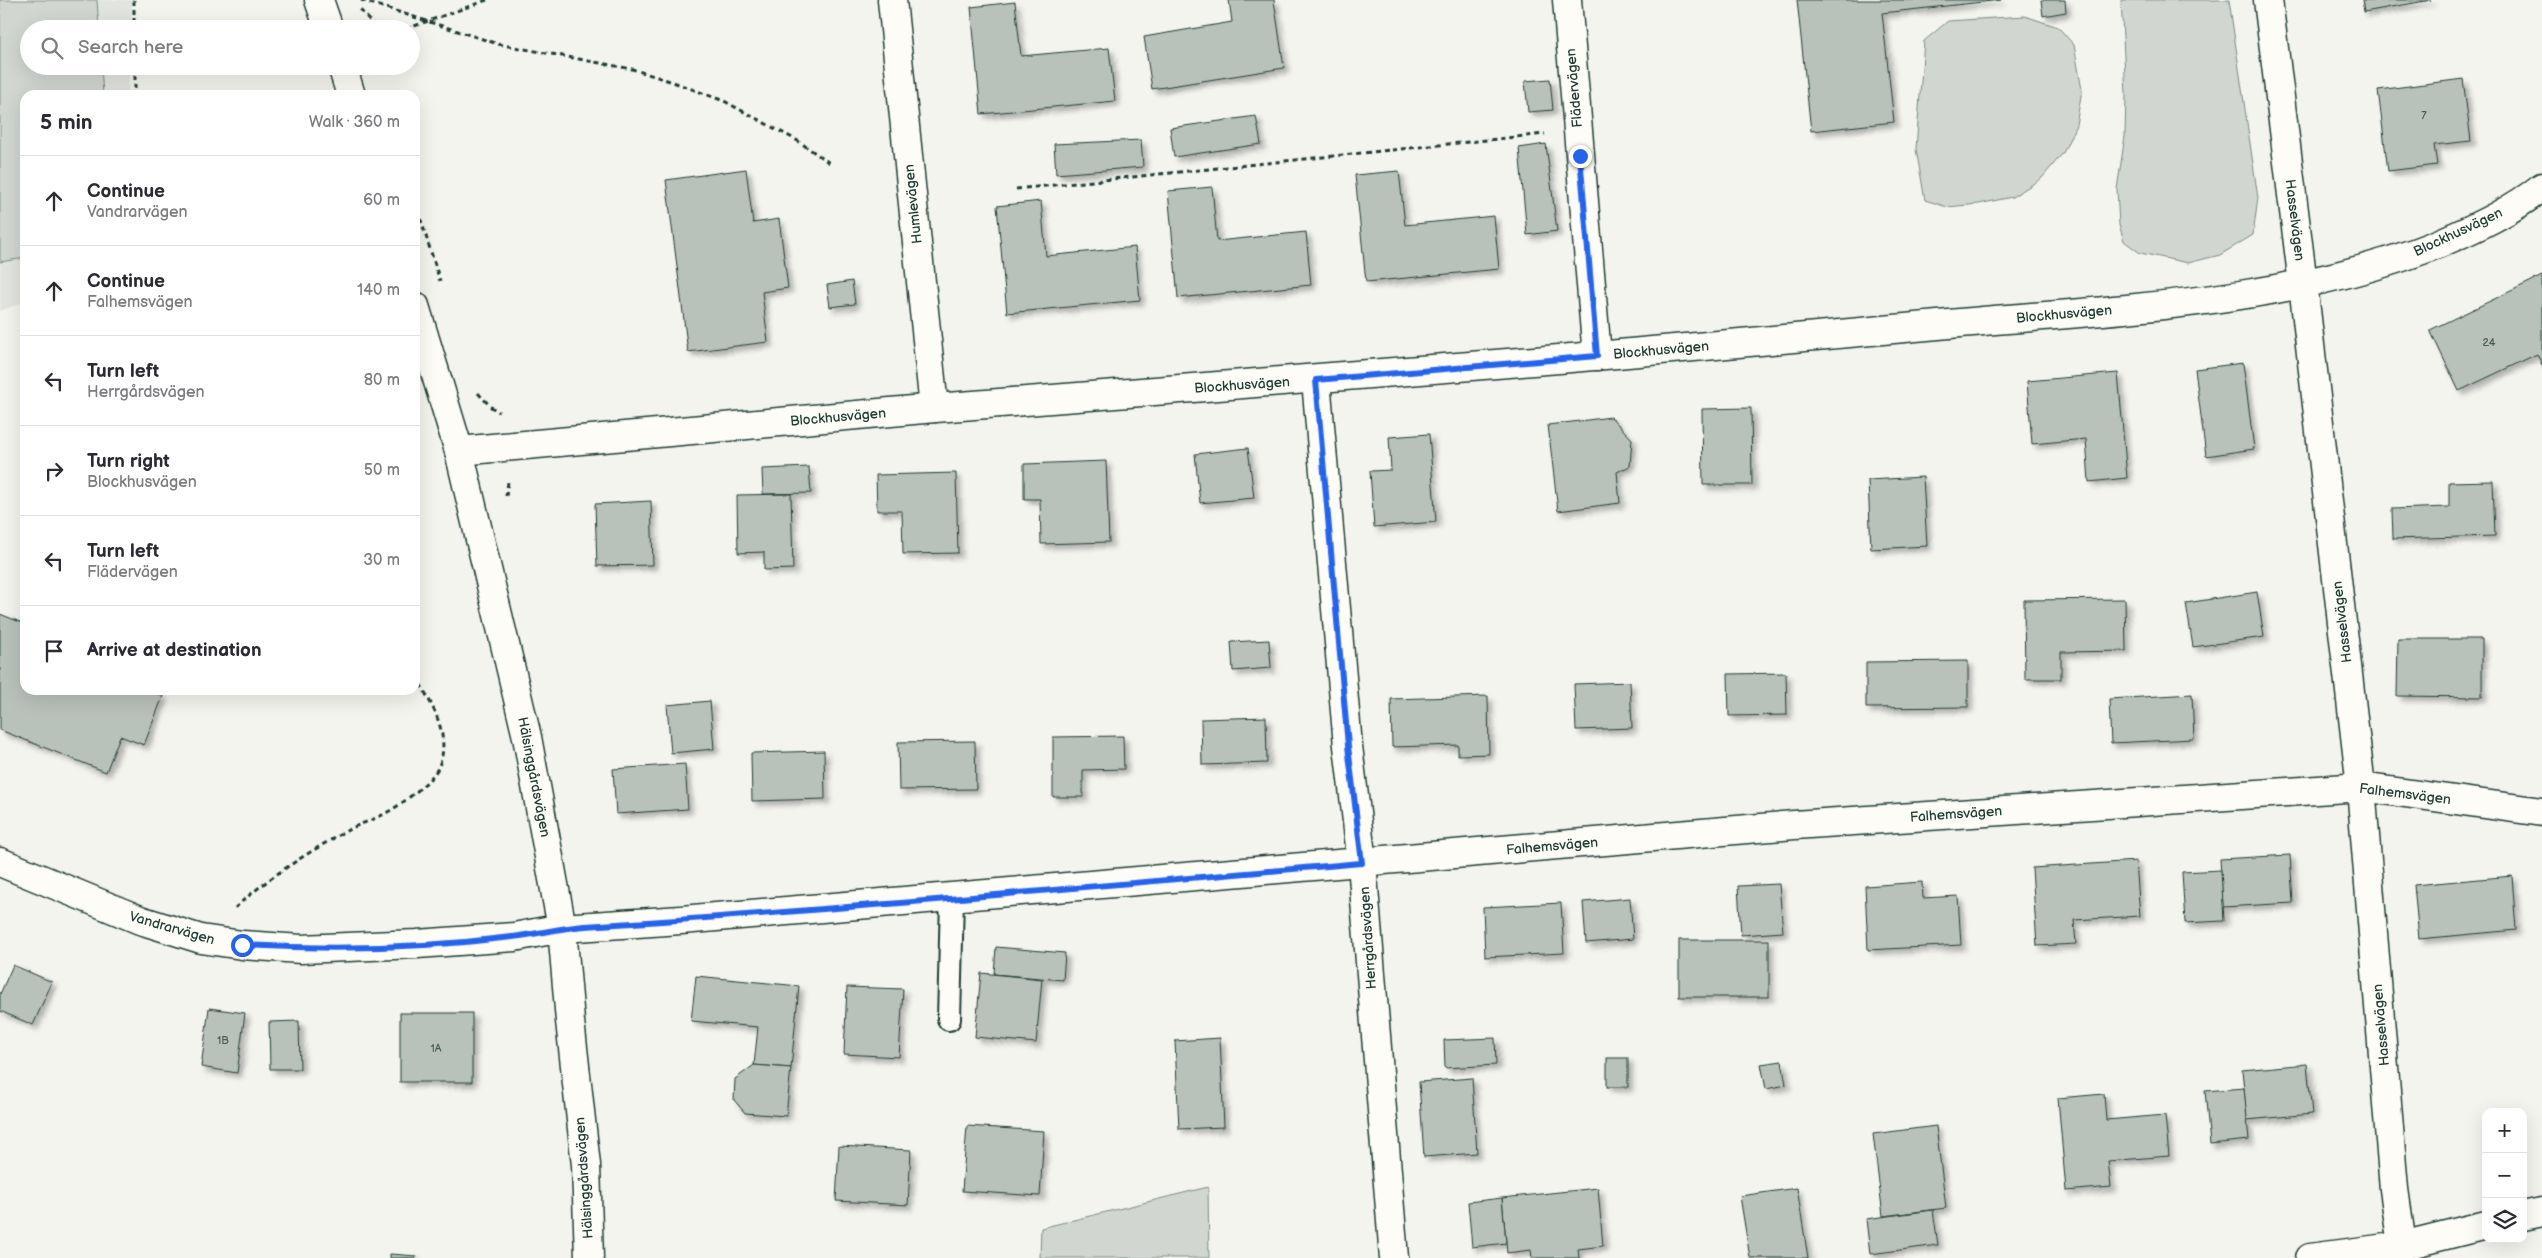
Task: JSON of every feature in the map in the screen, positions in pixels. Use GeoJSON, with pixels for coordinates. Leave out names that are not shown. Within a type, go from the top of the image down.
{"type":"FeatureCollection","features":[{"type":"Feature","properties":{"kind":"street"},"geometry":{"type":"LineString","coordinates":[[319,0],[326,20]]}},
{"type":"Feature","properties":{"kind":"street","name":"Humlevägen"},"geometry":{"type":"LineString","coordinates":[[892,0],[934,408]]}},
{"type":"Feature","properties":{"kind":"street","name":"Flädervägen"},"geometry":{"type":"LineString","coordinates":[[1567,0],[1597,356]]}},
{"type":"Feature","properties":{"kind":"street","name":"Hasselvägen"},"geometry":{"type":"LineString","coordinates":[[2268,0],[2361,788],[2394,1179],[2402,1246]]}},
{"type":"Feature","properties":{"kind":"street"},"geometry":{"type":"LineString","coordinates":[[345,75],[349,90]]}},
{"type":"Feature","properties":{"kind":"street","name":"Blockhusvägen"},"geometry":{"type":"LineString","coordinates":[[459,452],[934,408],[1316,380],[2116,310],[2303,284],[2400,259],[2469,231],[2527,199],[2542,187]]}},
{"type":"Feature","properties":{"kind":"street","name":"Hälsinggårdsvägen"},"geometry":{"type":"LineString","coordinates":[[420,323],[459,452],[527,737],[562,928],[586,1164],[589,1258]]}},
{"type":"Feature","properties":{"kind":"street","name":"Herrgårdsvägen"},"geometry":{"type":"LineString","coordinates":[[1316,380],[1348,746],[1362,863],[1394,1258]]}},
{"type":"Feature","properties":{"kind":"street","name":"Falhemsvägen"},"geometry":{"type":"LineString","coordinates":[[562,928],[952,898],[1794,825],[2361,788],[2542,812]]}},
{"type":"Feature","properties":{"kind":"street","name":"Vandrarvägen"},"geometry":{"type":"LineString","coordinates":[[0,862],[140,920],[201,939],[242,945],[311,948],[417,944],[514,937],[562,928]]}},
{"type":"Feature","properties":{"kind":"street"},"geometry":{"type":"LineString","coordinates":[[2527,1215],[2542,1212]]}},
{"type":"Feature","properties":{"kind":"street"},"geometry":{"type":"LineString","coordinates":[[2310,1258],[2402,1246],[2482,1226]]}},
{"type":"Feature","properties":{"kind":"lane"},"geometry":{"type":"LineString","coordinates":[[949,1019],[952,898]]}},
{"type":"Feature","properties":{"kind":"path"},"geometry":{"type":"LineString","coordinates":[[134,0],[134,20]]}},
{"type":"Feature","properties":{"kind":"path"},"geometry":{"type":"LineString","coordinates":[[361,0],[418,20]]}},
{"type":"Feature","properties":{"kind":"path"},"geometry":{"type":"LineString","coordinates":[[420,24],[487,0]]}},
{"type":"Feature","properties":{"kind":"path"},"geometry":{"type":"LineString","coordinates":[[357,7],[369,20]]}},
{"type":"Feature","properties":{"kind":"path"},"geometry":{"type":"LineString","coordinates":[[420,21],[498,44],[632,68],[673,82],[724,101],[774,126],[832,164]]}},
{"type":"Feature","properties":{"kind":"path"},"geometry":{"type":"LineString","coordinates":[[134,75],[134,90]]}},
{"type":"Feature","properties":{"kind":"path"},"geometry":{"type":"LineString","coordinates":[[1016,189],[1578,131]]}},
{"type":"Feature","properties":{"kind":"path"},"geometry":{"type":"LineString","coordinates":[[201,939],[255,890],[342,833],[388,812],[428,781],[438,767],[442,747],[440,723],[420,685]]}},
{"type":"Feature","properties":{"kind":"shaded area"},"geometry":{"type":"Polygon","coordinates":[[[0,0],[132,0],[131,20],[20,20],[20,75],[129,75],[128,90],[20,90],[20,304],[0,311],[0,0]]]}},
{"type":"Feature","properties":{"kind":"shaded area"},"geometry":{"type":"Polygon","coordinates":[[[0,0],[97,0],[98,20],[20,20],[20,75],[102,75],[103,90],[20,90],[20,259],[0,262],[0,0]]]}},
{"type":"Feature","properties":{"kind":"shaded area"},"geometry":{"type":"Polygon","coordinates":[[[2121,0],[2229,0],[2258,198],[2253,235],[2220,255],[2188,263],[2140,253],[2124,241],[2119,225],[2117,189],[2125,136],[2126,94],[2121,0]]]}},
{"type":"Feature","properties":{"kind":"shaded area"},"geometry":{"type":"Polygon","coordinates":[[[2025,16],[2058,27],[2074,45],[2082,90],[2076,125],[2063,153],[2041,179],[2012,197],[1979,204],[1947,207],[1925,200],[1916,149],[1924,41],[1948,21],[2025,16]]]}},
{"type":"Feature","properties":{"kind":"shaded area"},"geometry":{"type":"Polygon","coordinates":[[[1208,1187],[1209,1258],[1040,1258],[1041,1228],[1208,1187]]]}},
{"type":"Feature","properties":{"kind":"building"},"geometry":{"type":"Polygon","coordinates":[[[1229,0],[1274,0],[1284,68],[1152,89],[1144,37],[1232,22],[1229,0]]]}},
{"type":"Feature","properties":{"kind":"building"},"geometry":{"type":"Polygon","coordinates":[[[1797,0],[2001,0],[1882,13],[1894,122],[1811,131],[1797,0]]]}},
{"type":"Feature","properties":{"kind":"building"},"geometry":{"type":"Polygon","coordinates":[[[2041,0],[2065,0],[2066,12],[2043,16],[2041,0]]]}},
{"type":"Feature","properties":{"kind":"building"},"geometry":{"type":"Polygon","coordinates":[[[2362,0],[2431,0],[2364,12],[2362,0]]]}},
{"type":"Feature","properties":{"kind":"building"},"geometry":{"type":"Polygon","coordinates":[[[1015,2],[1021,56],[1109,48],[1115,101],[981,114],[971,7],[1015,2]]]}},
{"type":"Feature","properties":{"kind":"building"},"geometry":{"type":"Polygon","coordinates":[[[1550,79],[1553,110],[1528,112],[1525,81],[1550,79]]]}},
{"type":"Feature","properties":{"kind":"building"},"geometry":{"type":"Polygon","coordinates":[[[2463,79],[2471,141],[2434,145],[2437,165],[2388,171],[2378,90],[2463,79]]]}},
{"type":"Feature","properties":{"kind":"building"},"geometry":{"type":"Polygon","coordinates":[[[1256,116],[1261,144],[1174,157],[1170,128],[1256,116]]]}},
{"type":"Feature","properties":{"kind":"building"},"geometry":{"type":"Polygon","coordinates":[[[1141,140],[1143,167],[1056,174],[1054,144],[1141,140]]]}},
{"type":"Feature","properties":{"kind":"building"},"geometry":{"type":"Polygon","coordinates":[[[1546,144],[1557,231],[1527,235],[1519,148],[1546,144]]]}},
{"type":"Feature","properties":{"kind":"building"},"geometry":{"type":"Polygon","coordinates":[[[746,169],[753,223],[779,219],[788,288],[762,292],[768,342],[688,352],[666,180],[746,169]]]}},
{"type":"Feature","properties":{"kind":"building"},"geometry":{"type":"Polygon","coordinates":[[[1399,171],[1405,225],[1494,216],[1499,269],[1366,282],[1355,175],[1399,171]]]}},
{"type":"Feature","properties":{"kind":"building"},"geometry":{"type":"Polygon","coordinates":[[[1212,187],[1217,241],[1306,232],[1311,285],[1178,298],[1168,191],[1212,187]]]}},
{"type":"Feature","properties":{"kind":"building"},"geometry":{"type":"Polygon","coordinates":[[[1041,201],[1046,256],[1135,247],[1140,300],[1007,313],[997,206],[1041,201]]]}},
{"type":"Feature","properties":{"kind":"building"},"geometry":{"type":"Polygon","coordinates":[[[2542,276],[2542,365],[2537,354],[2459,391],[2430,330],[2542,276]]]}},
{"type":"Feature","properties":{"kind":"building"},"geometry":{"type":"Polygon","coordinates":[[[852,281],[855,304],[830,307],[827,285],[852,281]]]}},
{"type":"Feature","properties":{"kind":"building"},"geometry":{"type":"Polygon","coordinates":[[[2243,363],[2254,449],[2206,456],[2195,369],[2243,363]]]}},
{"type":"Feature","properties":{"kind":"building"},"geometry":{"type":"Polygon","coordinates":[[[2118,373],[2127,478],[2089,482],[2086,439],[2032,444],[2027,381],[2118,373]]]}},
{"type":"Feature","properties":{"kind":"building"},"geometry":{"type":"Polygon","coordinates":[[[1751,408],[1752,485],[1703,485],[1702,409],[1751,408]]]}},
{"type":"Feature","properties":{"kind":"building"},"geometry":{"type":"Polygon","coordinates":[[[1611,417],[1632,439],[1630,466],[1617,472],[1620,503],[1558,511],[1548,425],[1611,417]]]}},
{"type":"Feature","properties":{"kind":"building"},"geometry":{"type":"Polygon","coordinates":[[[1429,434],[1436,522],[1374,527],[1370,471],[1391,470],[1389,437],[1429,434]]]}},
{"type":"Feature","properties":{"kind":"building"},"geometry":{"type":"Polygon","coordinates":[[[1248,448],[1254,498],[1200,503],[1195,454],[1248,448]]]}},
{"type":"Feature","properties":{"kind":"building"},"geometry":{"type":"Polygon","coordinates":[[[1106,461],[1109,542],[1041,544],[1040,499],[1024,499],[1024,464],[1106,461]]]}},
{"type":"Feature","properties":{"kind":"building"},"geometry":{"type":"Polygon","coordinates":[[[809,467],[811,493],[763,494],[762,469],[809,467]]]}},
{"type":"Feature","properties":{"kind":"building"},"geometry":{"type":"Polygon","coordinates":[[[956,473],[958,553],[903,554],[902,511],[877,511],[876,475],[956,473]]]}},
{"type":"Feature","properties":{"kind":"building"},"geometry":{"type":"Polygon","coordinates":[[[1923,477],[1927,546],[1871,549],[1868,480],[1923,477]]]}},
{"type":"Feature","properties":{"kind":"building"},"geometry":{"type":"Polygon","coordinates":[[[2493,481],[2495,536],[2393,539],[2392,509],[2449,507],[2449,482],[2493,481]]]}},
{"type":"Feature","properties":{"kind":"building"},"geometry":{"type":"Polygon","coordinates":[[[791,494],[793,569],[764,570],[764,552],[738,553],[737,495],[791,494]]]}},
{"type":"Feature","properties":{"kind":"building"},"geometry":{"type":"Polygon","coordinates":[[[651,501],[653,565],[597,566],[595,504],[651,501]]]}},
{"type":"Feature","properties":{"kind":"building"},"geometry":{"type":"Polygon","coordinates":[[[2257,592],[2264,637],[2193,647],[2186,603],[2257,592]]]}},
{"type":"Feature","properties":{"kind":"building"},"geometry":{"type":"Polygon","coordinates":[[[2125,599],[2126,651],[2061,652],[2061,679],[2025,679],[2024,600],[2125,599]]]}},
{"type":"Feature","properties":{"kind":"building"},"geometry":{"type":"Polygon","coordinates":[[[0,614],[20,622],[20,695],[163,696],[144,745],[120,736],[106,772],[0,730],[0,614]]]}},
{"type":"Feature","properties":{"kind":"building"},"geometry":{"type":"Polygon","coordinates":[[[2398,639],[2482,639],[2482,697],[2397,696],[2398,639]]]}},
{"type":"Feature","properties":{"kind":"building"},"geometry":{"type":"Polygon","coordinates":[[[1269,640],[1271,668],[1233,671],[1231,642],[1269,640]]]}},
{"type":"Feature","properties":{"kind":"building"},"geometry":{"type":"Polygon","coordinates":[[[1968,661],[1968,707],[1866,708],[1866,662],[1968,661]]]}},
{"type":"Feature","properties":{"kind":"building"},"geometry":{"type":"Polygon","coordinates":[[[1786,673],[1787,715],[1729,716],[1728,674],[1786,673]]]}},
{"type":"Feature","properties":{"kind":"building"},"geometry":{"type":"Polygon","coordinates":[[[1630,682],[1632,728],[1576,730],[1574,684],[1630,682]]]}},
{"type":"Feature","properties":{"kind":"building"},"geometry":{"type":"Polygon","coordinates":[[[2192,694],[2194,739],[2111,743],[2109,699],[2192,694]]]}},
{"type":"Feature","properties":{"kind":"building"},"geometry":{"type":"Polygon","coordinates":[[[1488,696],[1489,754],[1458,755],[1458,745],[1392,747],[1391,699],[1488,696]]]}},
{"type":"Feature","properties":{"kind":"building"},"geometry":{"type":"Polygon","coordinates":[[[710,701],[714,749],[671,753],[667,705],[710,701]]]}},
{"type":"Feature","properties":{"kind":"building"},"geometry":{"type":"Polygon","coordinates":[[[1266,717],[1267,763],[1202,765],[1201,719],[1266,717]]]}},
{"type":"Feature","properties":{"kind":"building"},"geometry":{"type":"Polygon","coordinates":[[[1123,736],[1124,769],[1083,770],[1083,797],[1053,797],[1053,737],[1123,736]]]}},
{"type":"Feature","properties":{"kind":"building"},"geometry":{"type":"Polygon","coordinates":[[[975,741],[976,789],[899,790],[898,742],[975,741]]]}},
{"type":"Feature","properties":{"kind":"building"},"geometry":{"type":"Polygon","coordinates":[[[824,751],[825,799],[752,801],[751,753],[824,751]]]}},
{"type":"Feature","properties":{"kind":"building"},"geometry":{"type":"Polygon","coordinates":[[[685,764],[688,809],[616,814],[613,769],[685,764]]]}},
{"type":"Feature","properties":{"kind":"building"},"geometry":{"type":"Polygon","coordinates":[[[2290,855],[2293,903],[2223,907],[2220,859],[2290,855]]]}},
{"type":"Feature","properties":{"kind":"building"},"geometry":{"type":"Polygon","coordinates":[[[2136,861],[2140,916],[2074,920],[2076,944],[2037,946],[2032,868],[2136,861]]]}},
{"type":"Feature","properties":{"kind":"building"},"geometry":{"type":"Polygon","coordinates":[[[2221,870],[2224,921],[2185,923],[2182,872],[2221,870]]]}},
{"type":"Feature","properties":{"kind":"building"},"geometry":{"type":"Polygon","coordinates":[[[2512,876],[2516,930],[2419,939],[2414,885],[2512,876]]]}},
{"type":"Feature","properties":{"kind":"building"},"geometry":{"type":"Polygon","coordinates":[[[1922,882],[1923,898],[1958,896],[1961,945],[1868,950],[1865,886],[1922,882]]]}},
{"type":"Feature","properties":{"kind":"building"},"geometry":{"type":"Polygon","coordinates":[[[1779,884],[1783,932],[1741,935],[1738,886],[1779,884]]]}},
{"type":"Feature","properties":{"kind":"building"},"geometry":{"type":"Polygon","coordinates":[[[1630,898],[1633,939],[1586,943],[1583,902],[1630,898]]]}},
{"type":"Feature","properties":{"kind":"building"},"geometry":{"type":"Polygon","coordinates":[[[1561,903],[1564,953],[1485,957],[1483,907],[1561,903]]]}},
{"type":"Feature","properties":{"kind":"building"},"geometry":{"type":"Polygon","coordinates":[[[1679,940],[1769,940],[1769,997],[1679,997],[1679,940]]]}},
{"type":"Feature","properties":{"kind":"building"},"geometry":{"type":"Polygon","coordinates":[[[996,947],[1065,953],[1063,980],[994,974],[996,947]]]}},
{"type":"Feature","properties":{"kind":"building"},"geometry":{"type":"Polygon","coordinates":[[[13,965],[52,982],[33,1025],[0,1011],[0,994],[13,965]]]}},
{"type":"Feature","properties":{"kind":"building"},"geometry":{"type":"Polygon","coordinates":[[[981,973],[1042,979],[1036,1043],[975,1037],[981,973]]]}},
{"type":"Feature","properties":{"kind":"building"},"geometry":{"type":"Polygon","coordinates":[[[696,976],[799,986],[791,1068],[754,1065],[758,1027],[691,1021],[696,976]]]}},
{"type":"Feature","properties":{"kind":"building"},"geometry":{"type":"Polygon","coordinates":[[[847,987],[903,989],[899,1057],[844,1054],[847,987]]]}},
{"type":"Feature","properties":{"kind":"building"},"geometry":{"type":"Polygon","coordinates":[[[209,1008],[245,1013],[237,1073],[201,1067],[209,1008]]]}},
{"type":"Feature","properties":{"kind":"building"},"geometry":{"type":"Polygon","coordinates":[[[400,1013],[472,1013],[472,1082],[400,1082],[400,1013]]]}},
{"type":"Feature","properties":{"kind":"building"},"geometry":{"type":"Polygon","coordinates":[[[299,1021],[300,1069],[270,1069],[269,1022],[299,1021]]]}},
{"type":"Feature","properties":{"kind":"building"},"geometry":{"type":"Polygon","coordinates":[[[1220,1038],[1224,1127],[1179,1129],[1175,1041],[1220,1038]]]}},
{"type":"Feature","properties":{"kind":"building"},"geometry":{"type":"Polygon","coordinates":[[[1495,1038],[1496,1065],[1445,1068],[1444,1040],[1495,1038]]]}},
{"type":"Feature","properties":{"kind":"building"},"geometry":{"type":"Polygon","coordinates":[[[1607,1058],[1628,1058],[1628,1087],[1607,1087],[1607,1058]]]}},
{"type":"Feature","properties":{"kind":"building"},"geometry":{"type":"Polygon","coordinates":[[[1782,1061],[1786,1085],[1766,1089],[1761,1064],[1782,1061]]]}},
{"type":"Feature","properties":{"kind":"building"},"geometry":{"type":"Polygon","coordinates":[[[2307,1064],[2312,1114],[2247,1120],[2242,1070],[2307,1064]]]}},
{"type":"Feature","properties":{"kind":"building"},"geometry":{"type":"Polygon","coordinates":[[[754,1065],[791,1068],[786,1116],[745,1113],[734,1100],[735,1079],[754,1065]]]}},
{"type":"Feature","properties":{"kind":"building"},"geometry":{"type":"Polygon","coordinates":[[[1472,1078],[1477,1153],[1424,1157],[1419,1082],[1472,1078]]]}},
{"type":"Feature","properties":{"kind":"building"},"geometry":{"type":"Polygon","coordinates":[[[2244,1088],[2249,1140],[2210,1144],[2205,1091],[2244,1088]]]}},
{"type":"Feature","properties":{"kind":"building"},"geometry":{"type":"Polygon","coordinates":[[[2104,1094],[2106,1120],[2165,1115],[2169,1156],[2108,1161],[2111,1187],[2066,1191],[2058,1098],[2104,1094]]]}},
{"type":"Feature","properties":{"kind":"building"},"geometry":{"type":"Polygon","coordinates":[[[967,1126],[1044,1131],[1040,1196],[962,1191],[967,1126]]]}},
{"type":"Feature","properties":{"kind":"building"},"geometry":{"type":"Polygon","coordinates":[[[1936,1126],[1946,1208],[1883,1216],[1873,1134],[1936,1126]]]}},
{"type":"Feature","properties":{"kind":"building"},"geometry":{"type":"Polygon","coordinates":[[[839,1146],[911,1150],[908,1205],[836,1201],[839,1146]]]}},
{"type":"Feature","properties":{"kind":"building"},"geometry":{"type":"Polygon","coordinates":[[[1598,1188],[1603,1246],[1578,1249],[1579,1258],[1532,1258],[1531,1250],[1507,1253],[1502,1198],[1598,1188]]]}},
{"type":"Feature","properties":{"kind":"building"},"geometry":{"type":"Polygon","coordinates":[[[1797,1188],[1808,1258],[1750,1258],[1740,1196],[1797,1188]]]}},
{"type":"Feature","properties":{"kind":"building"},"geometry":{"type":"Polygon","coordinates":[[[1502,1198],[1506,1243],[1472,1247],[1468,1202],[1502,1198]]]}},
{"type":"Feature","properties":{"kind":"building"},"geometry":{"type":"Polygon","coordinates":[[[1933,1210],[1938,1245],[1870,1254],[1866,1219],[1933,1210]]]}},
{"type":"Feature","properties":{"kind":"building"},"geometry":{"type":"Polygon","coordinates":[[[390,1254],[417,1256],[416,1258],[390,1258],[390,1254]]]}},
{"type":"Feature","properties":{"kind":"route"},"geometry":{"type":"LineString","coordinates":[[242,945],[301,948],[417,944],[514,937],[562,928],[681,920],[1362,863],[1348,746],[1316,380],[1597,356],[1580,156]]}}]}
